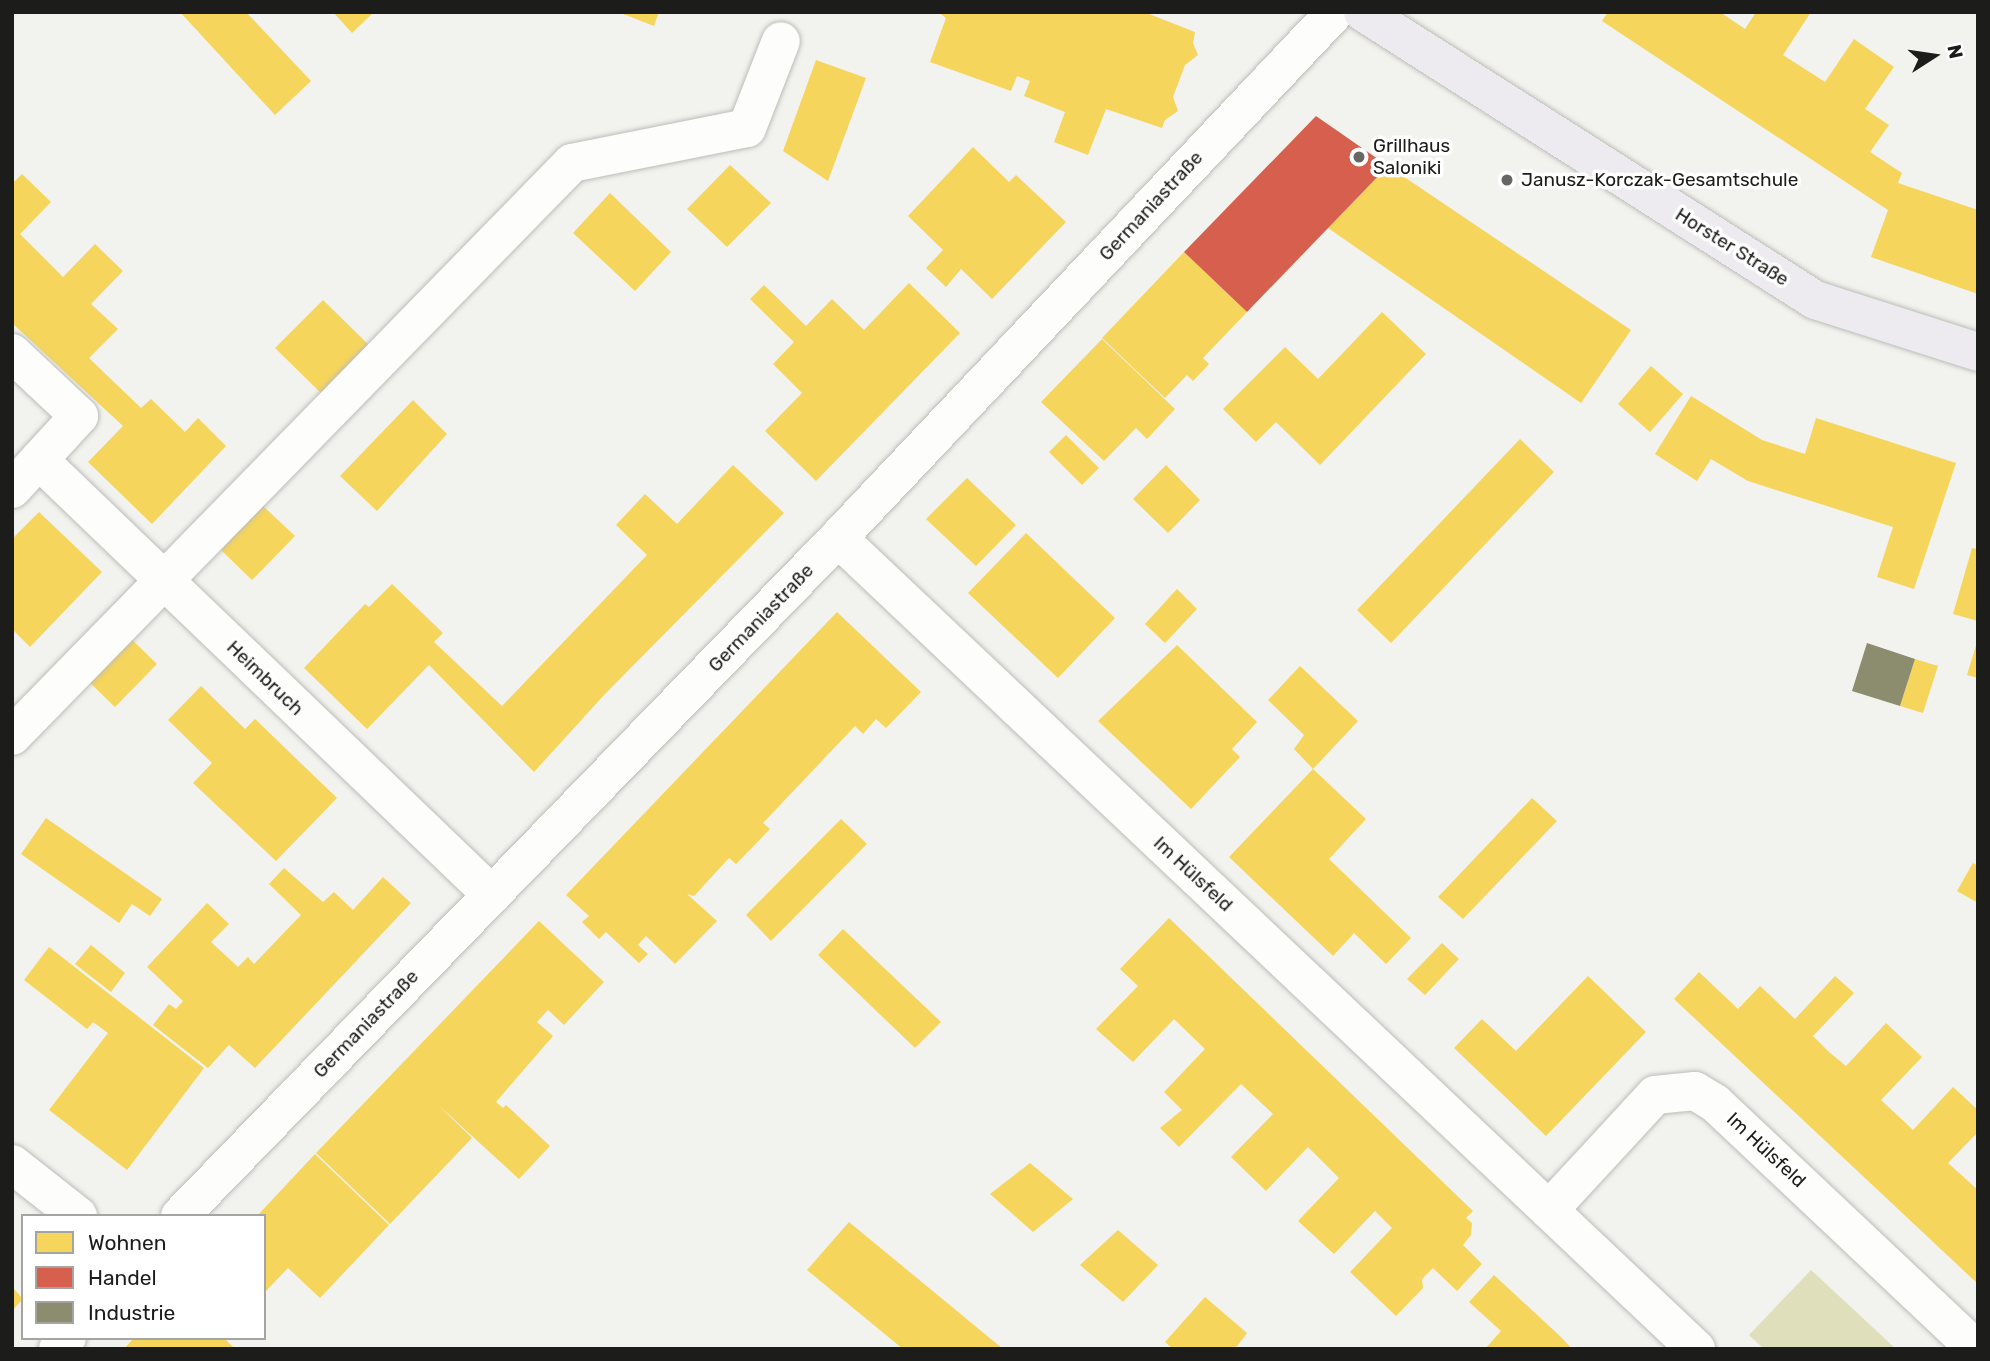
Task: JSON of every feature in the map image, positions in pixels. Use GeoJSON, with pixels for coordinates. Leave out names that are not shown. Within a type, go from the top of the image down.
{"type":"FeatureCollection","features":[{"type":"Feature","properties":{"kind":"main road","name":"Horster Straße"},"geometry":{"type":"LineString","coordinates":[[1363,12],[1815,300],[1978,352]]}},
{"type":"Feature","properties":{"kind":"street","name":"Germaniastraße"},"geometry":{"type":"LineString","coordinates":[[182,1214],[838,538],[1335,12]]}},
{"type":"Feature","properties":{"kind":"street"},"geometry":{"type":"LineString","coordinates":[[12,736],[572,163],[747,128],[781,41]]}},
{"type":"Feature","properties":{"kind":"street"},"geometry":{"type":"LineString","coordinates":[[12,353],[79,416],[12,489]]}},
{"type":"Feature","properties":{"kind":"street","name":"Heimbruch"},"geometry":{"type":"LineString","coordinates":[[38,460],[492,895]]}},
{"type":"Feature","properties":{"kind":"street","name":"Im Hülsfeld"},"geometry":{"type":"LineString","coordinates":[[838,538],[1696,1349]]}},
{"type":"Feature","properties":{"kind":"street","name":"Im Hülsfeld"},"geometry":{"type":"LineString","coordinates":[[1549,1210],[1655,1095],[1695,1091],[1715,1103],[1976,1349]]}},
{"type":"Feature","properties":{"kind":"street"},"geometry":{"type":"LineString","coordinates":[[12,1164],[75,1214]]}},
{"type":"Feature","properties":{"kind":"green space"},"geometry":{"type":"Polygon","coordinates":[[[1811,1270],[1896,1349],[1764,1349],[1749,1335],[1811,1270]]]}},
{"type":"Feature","properties":{"kind":"building: Wohnen"},"geometry":{"type":"Polygon","coordinates":[[[180,12],[246,12],[311,81],[275,115],[180,12]]]}},
{"type":"Feature","properties":{"kind":"building: Wohnen"},"geometry":{"type":"Polygon","coordinates":[[[333,12],[374,12],[352,33],[333,12]]]}},
{"type":"Feature","properties":{"kind":"building: Wohnen"},"geometry":{"type":"Polygon","coordinates":[[[618,12],[659,12],[654,26],[618,12]]]}},
{"type":"Feature","properties":{"kind":"building: Wohnen"},"geometry":{"type":"Polygon","coordinates":[[[938,12],[1144,12],[1195,32],[1193,43],[1198,55],[1185,65],[1173,97],[1178,111],[1165,120],[1162,128],[1106,109],[1088,155],[1054,142],[1065,112],[1024,96],[1030,81],[1017,76],[1011,91],[930,62],[946,18],[938,12]]]}},
{"type":"Feature","properties":{"kind":"building: Wohnen"},"geometry":{"type":"Polygon","coordinates":[[[1608,12],[1720,12],[1745,29],[1756,12],[1811,12],[1783,55],[1825,82],[1854,39],[1894,67],[1865,109],[1889,125],[1870,152],[1902,173],[1898,183],[1978,210],[1978,294],[1871,257],[1888,210],[1602,21],[1608,12]]]}},
{"type":"Feature","properties":{"kind":"building: Wohnen"},"geometry":{"type":"Polygon","coordinates":[[[816,60],[866,78],[828,181],[783,151],[816,60]]]}},
{"type":"Feature","properties":{"kind":"building: Wohnen"},"geometry":{"type":"Polygon","coordinates":[[[973,147],[1009,182],[1016,175],[1066,222],[992,299],[961,269],[946,287],[926,268],[943,250],[908,216],[973,147]]]}},
{"type":"Feature","properties":{"kind":"building: Wohnen"},"geometry":{"type":"Polygon","coordinates":[[[730,165],[771,203],[727,247],[687,209],[730,165]]]}},
{"type":"Feature","properties":{"kind":"building: Wohnen"},"geometry":{"type":"Polygon","coordinates":[[[1388,166],[1631,330],[1581,403],[1328,228],[1388,166]]]}},
{"type":"Feature","properties":{"kind":"building: Wohnen"},"geometry":{"type":"Polygon","coordinates":[[[22,174],[51,202],[20,234],[63,277],[95,244],[123,271],[91,304],[118,329],[89,358],[141,408],[151,399],[185,432],[198,418],[226,446],[152,524],[88,462],[123,426],[12,323],[12,184],[22,174]]]}},
{"type":"Feature","properties":{"kind":"building: Wohnen"},"geometry":{"type":"Polygon","coordinates":[[[610,193],[671,252],[635,291],[573,233],[610,193]]]}},
{"type":"Feature","properties":{"kind":"building: Wohnen"},"geometry":{"type":"Polygon","coordinates":[[[1184,252],[1247,312],[1203,358],[1209,364],[1193,381],[1187,375],[1165,398],[1102,338],[1184,252]]]}},
{"type":"Feature","properties":{"kind":"building: Wohnen"},"geometry":{"type":"Polygon","coordinates":[[[909,283],[960,333],[816,481],[765,431],[802,393],[773,364],[794,342],[750,299],[764,285],[806,326],[832,299],[864,330],[909,283]]]}},
{"type":"Feature","properties":{"kind":"building: Wohnen"},"geometry":{"type":"Polygon","coordinates":[[[323,300],[372,348],[324,396],[275,348],[323,300]]]}},
{"type":"Feature","properties":{"kind":"building: Wohnen"},"geometry":{"type":"Polygon","coordinates":[[[1382,312],[1426,354],[1320,465],[1276,422],[1256,442],[1223,409],[1285,347],[1318,379],[1382,312]]]}},
{"type":"Feature","properties":{"kind":"building: Wohnen"},"geometry":{"type":"Polygon","coordinates":[[[1102,339],[1175,409],[1147,439],[1136,428],[1104,461],[1041,402],[1102,339]]]}},
{"type":"Feature","properties":{"kind":"building: Wohnen"},"geometry":{"type":"Polygon","coordinates":[[[1651,366],[1683,394],[1650,432],[1618,404],[1651,366]]]}},
{"type":"Feature","properties":{"kind":"building: Wohnen"},"geometry":{"type":"Polygon","coordinates":[[[1691,396],[1762,440],[1805,454],[1816,418],[1956,463],[1914,589],[1877,577],[1893,527],[1748,481],[1711,459],[1697,481],[1655,454],[1691,396]]]}},
{"type":"Feature","properties":{"kind":"building: Wohnen"},"geometry":{"type":"Polygon","coordinates":[[[413,400],[447,434],[377,511],[340,476],[413,400]]]}},
{"type":"Feature","properties":{"kind":"building: Wohnen"},"geometry":{"type":"Polygon","coordinates":[[[1066,435],[1099,468],[1082,485],[1049,452],[1066,435]]]}},
{"type":"Feature","properties":{"kind":"building: Wohnen"},"geometry":{"type":"Polygon","coordinates":[[[1520,439],[1554,472],[1391,643],[1357,610],[1520,439]]]}},
{"type":"Feature","properties":{"kind":"building: Wohnen"},"geometry":{"type":"Polygon","coordinates":[[[733,465],[784,513],[605,694],[534,772],[429,665],[367,729],[304,668],[365,604],[369,607],[392,584],[443,633],[434,642],[502,706],[647,555],[616,525],[645,494],[677,524],[733,465]]]}},
{"type":"Feature","properties":{"kind":"building: Wohnen"},"geometry":{"type":"Polygon","coordinates":[[[1166,465],[1200,500],[1168,533],[1133,499],[1166,465]]]}},
{"type":"Feature","properties":{"kind":"building: Wohnen"},"geometry":{"type":"Polygon","coordinates":[[[967,478],[1016,525],[976,566],[926,519],[967,478]]]}},
{"type":"Feature","properties":{"kind":"building: Wohnen"},"geometry":{"type":"Polygon","coordinates":[[[263,506],[295,536],[252,580],[221,550],[263,506]]]}},
{"type":"Feature","properties":{"kind":"building: Wohnen"},"geometry":{"type":"Polygon","coordinates":[[[39,512],[102,572],[30,647],[12,629],[12,539],[39,512]]]}},
{"type":"Feature","properties":{"kind":"building: Wohnen"},"geometry":{"type":"Polygon","coordinates":[[[1026,533],[1115,618],[1058,678],[968,593],[1026,533]]]}},
{"type":"Feature","properties":{"kind":"building: Wohnen"},"geometry":{"type":"Polygon","coordinates":[[[1972,548],[1978,549],[1978,621],[1953,614],[1972,548]]]}},
{"type":"Feature","properties":{"kind":"building: Wohnen"},"geometry":{"type":"Polygon","coordinates":[[[1177,589],[1197,609],[1165,643],[1145,624],[1177,589]]]}},
{"type":"Feature","properties":{"kind":"building: Wohnen"},"geometry":{"type":"Polygon","coordinates":[[[837,612],[921,692],[886,728],[876,719],[863,734],[855,726],[763,823],[770,829],[736,864],[729,858],[694,896],[687,894],[717,921],[675,964],[646,936],[638,945],[648,954],[639,963],[606,932],[599,939],[582,922],[589,916],[566,895],[837,612]]]}},
{"type":"Feature","properties":{"kind":"building: Wohnen"},"geometry":{"type":"Polygon","coordinates":[[[126,634],[157,664],[115,707],[84,677],[126,634]]]}},
{"type":"Feature","properties":{"kind":"building: Wohnen"},"geometry":{"type":"Polygon","coordinates":[[[1978,642],[1978,678],[1967,675],[1978,642]]]}},
{"type":"Feature","properties":{"kind":"building: Wohnen"},"geometry":{"type":"Polygon","coordinates":[[[1177,645],[1257,722],[1232,749],[1240,757],[1191,809],[1098,721],[1177,645]]]}},
{"type":"Feature","properties":{"kind":"building: Wohnen"},"geometry":{"type":"Polygon","coordinates":[[[1915,659],[1938,666],[1923,713],[1900,706],[1915,659]]]}},
{"type":"Feature","properties":{"kind":"building: Wohnen"},"geometry":{"type":"Polygon","coordinates":[[[1300,666],[1358,721],[1313,769],[1294,749],[1304,735],[1268,700],[1300,666]]]}},
{"type":"Feature","properties":{"kind":"building: Wohnen"},"geometry":{"type":"Polygon","coordinates":[[[201,686],[245,729],[255,719],[337,798],[276,861],[193,783],[212,763],[168,720],[201,686]]]}},
{"type":"Feature","properties":{"kind":"building: Wohnen"},"geometry":{"type":"Polygon","coordinates":[[[1313,769],[1366,819],[1329,859],[1411,938],[1386,964],[1354,933],[1333,956],[1229,857],[1313,769]]]}},
{"type":"Feature","properties":{"kind":"building: Wohnen"},"geometry":{"type":"Polygon","coordinates":[[[1532,798],[1557,821],[1463,919],[1438,897],[1532,798]]]}},
{"type":"Feature","properties":{"kind":"building: Wohnen"},"geometry":{"type":"Polygon","coordinates":[[[46,818],[162,899],[150,916],[132,904],[119,923],[21,854],[46,818]]]}},
{"type":"Feature","properties":{"kind":"building: Wohnen"},"geometry":{"type":"Polygon","coordinates":[[[841,819],[867,844],[771,941],[746,915],[841,819]]]}},
{"type":"Feature","properties":{"kind":"building: Wohnen"},"geometry":{"type":"Polygon","coordinates":[[[1973,863],[1978,866],[1978,903],[1957,891],[1973,863]]]}},
{"type":"Feature","properties":{"kind":"building: Wohnen"},"geometry":{"type":"Polygon","coordinates":[[[284,868],[323,902],[334,892],[353,910],[383,877],[411,903],[255,1068],[229,1045],[208,1068],[153,1025],[169,1004],[176,1009],[183,1001],[147,967],[207,903],[229,924],[211,942],[238,967],[248,957],[254,964],[301,915],[269,884],[284,868]]]}},
{"type":"Feature","properties":{"kind":"building: Wohnen"},"geometry":{"type":"Polygon","coordinates":[[[1169,918],[1473,1211],[1466,1218],[1472,1223],[1471,1235],[1463,1245],[1482,1264],[1457,1291],[1433,1268],[1422,1279],[1423,1288],[1396,1316],[1350,1272],[1392,1228],[1375,1211],[1334,1254],[1298,1221],[1339,1178],[1308,1147],[1266,1191],[1231,1157],[1273,1114],[1241,1084],[1179,1147],[1160,1128],[1182,1110],[1164,1092],[1205,1049],[1174,1019],[1133,1062],[1096,1029],[1138,986],[1120,969],[1169,918]]]}},
{"type":"Feature","properties":{"kind":"building: Wohnen"},"geometry":{"type":"Polygon","coordinates":[[[539,921],[604,982],[564,1025],[548,1010],[537,1022],[553,1036],[496,1102],[503,1108],[506,1105],[550,1146],[519,1179],[436,1103],[472,1138],[390,1224],[316,1153],[539,921]]]}},
{"type":"Feature","properties":{"kind":"building: Wohnen"},"geometry":{"type":"Polygon","coordinates":[[[843,929],[941,1022],[915,1048],[818,955],[843,929]]]}},
{"type":"Feature","properties":{"kind":"building: Wohnen"},"geometry":{"type":"Polygon","coordinates":[[[1442,943],[1459,959],[1425,995],[1407,979],[1442,943]]]}},
{"type":"Feature","properties":{"kind":"building: Wohnen"},"geometry":{"type":"Polygon","coordinates":[[[91,945],[125,973],[111,992],[75,964],[91,945]]]}},
{"type":"Feature","properties":{"kind":"building: Wohnen"},"geometry":{"type":"Polygon","coordinates":[[[49,947],[204,1068],[127,1170],[49,1110],[108,1033],[93,1022],[87,1029],[24,980],[49,947]]]}},
{"type":"Feature","properties":{"kind":"building: Wohnen"},"geometry":{"type":"Polygon","coordinates":[[[1699,972],[1738,1009],[1760,986],[1795,1019],[1835,976],[1854,993],[1813,1036],[1829,1052],[1846,1066],[1886,1023],[1922,1057],[1881,1100],[1913,1130],[1953,1087],[1978,1110],[1978,1132],[1948,1163],[1978,1190],[1978,1284],[1674,999],[1699,972]]]}},
{"type":"Feature","properties":{"kind":"building: Wohnen"},"geometry":{"type":"Polygon","coordinates":[[[1588,976],[1646,1032],[1546,1136],[1454,1048],[1482,1019],[1516,1051],[1588,976]]]}},
{"type":"Feature","properties":{"kind":"building: Wohnen"},"geometry":{"type":"Polygon","coordinates":[[[315,1154],[389,1225],[320,1298],[288,1268],[266,1291],[266,1214],[259,1214],[315,1154]]]}},
{"type":"Feature","properties":{"kind":"building: Wohnen"},"geometry":{"type":"Polygon","coordinates":[[[1030,1163],[1073,1199],[1033,1232],[990,1194],[1030,1163]]]}},
{"type":"Feature","properties":{"kind":"building: Wohnen"},"geometry":{"type":"Polygon","coordinates":[[[849,1222],[1003,1349],[903,1349],[807,1270],[849,1222]]]}},
{"type":"Feature","properties":{"kind":"building: Wohnen"},"geometry":{"type":"Polygon","coordinates":[[[1118,1230],[1158,1265],[1123,1302],[1080,1265],[1118,1230]]]}},
{"type":"Feature","properties":{"kind":"building: Wohnen"},"geometry":{"type":"Polygon","coordinates":[[[1494,1275],[1572,1349],[1485,1349],[1501,1331],[1469,1302],[1494,1275]]]}},
{"type":"Feature","properties":{"kind":"building: Wohnen"},"geometry":{"type":"Polygon","coordinates":[[[12,1287],[21,1297],[21,1301],[12,1311],[12,1287]]]}},
{"type":"Feature","properties":{"kind":"building: Wohnen"},"geometry":{"type":"Polygon","coordinates":[[[1205,1297],[1247,1333],[1235,1349],[1173,1349],[1165,1342],[1205,1297]]]}},
{"type":"Feature","properties":{"kind":"building: Wohnen"},"geometry":{"type":"Polygon","coordinates":[[[132,1340],[226,1340],[235,1349],[124,1349],[132,1340]]]}},
{"type":"Feature","properties":{"kind":"building: Handel"},"geometry":{"type":"Polygon","coordinates":[[[1316,116],[1388,166],[1247,312],[1184,252],[1316,116]]]}},
{"type":"Feature","properties":{"kind":"building: Industrie"},"geometry":{"type":"Polygon","coordinates":[[[1867,643],[1915,659],[1900,706],[1852,691],[1867,643]]]}},
{"type":"Feature","properties":{"kind":"place","name":"Grillhaus Saloniki"},"geometry":{"type":"Point","coordinates":[1359,157]}},
{"type":"Feature","properties":{"kind":"place","name":"Janusz-Korczak-Gesamtschule"},"geometry":{"type":"Point","coordinates":[1507,180]}}]}
